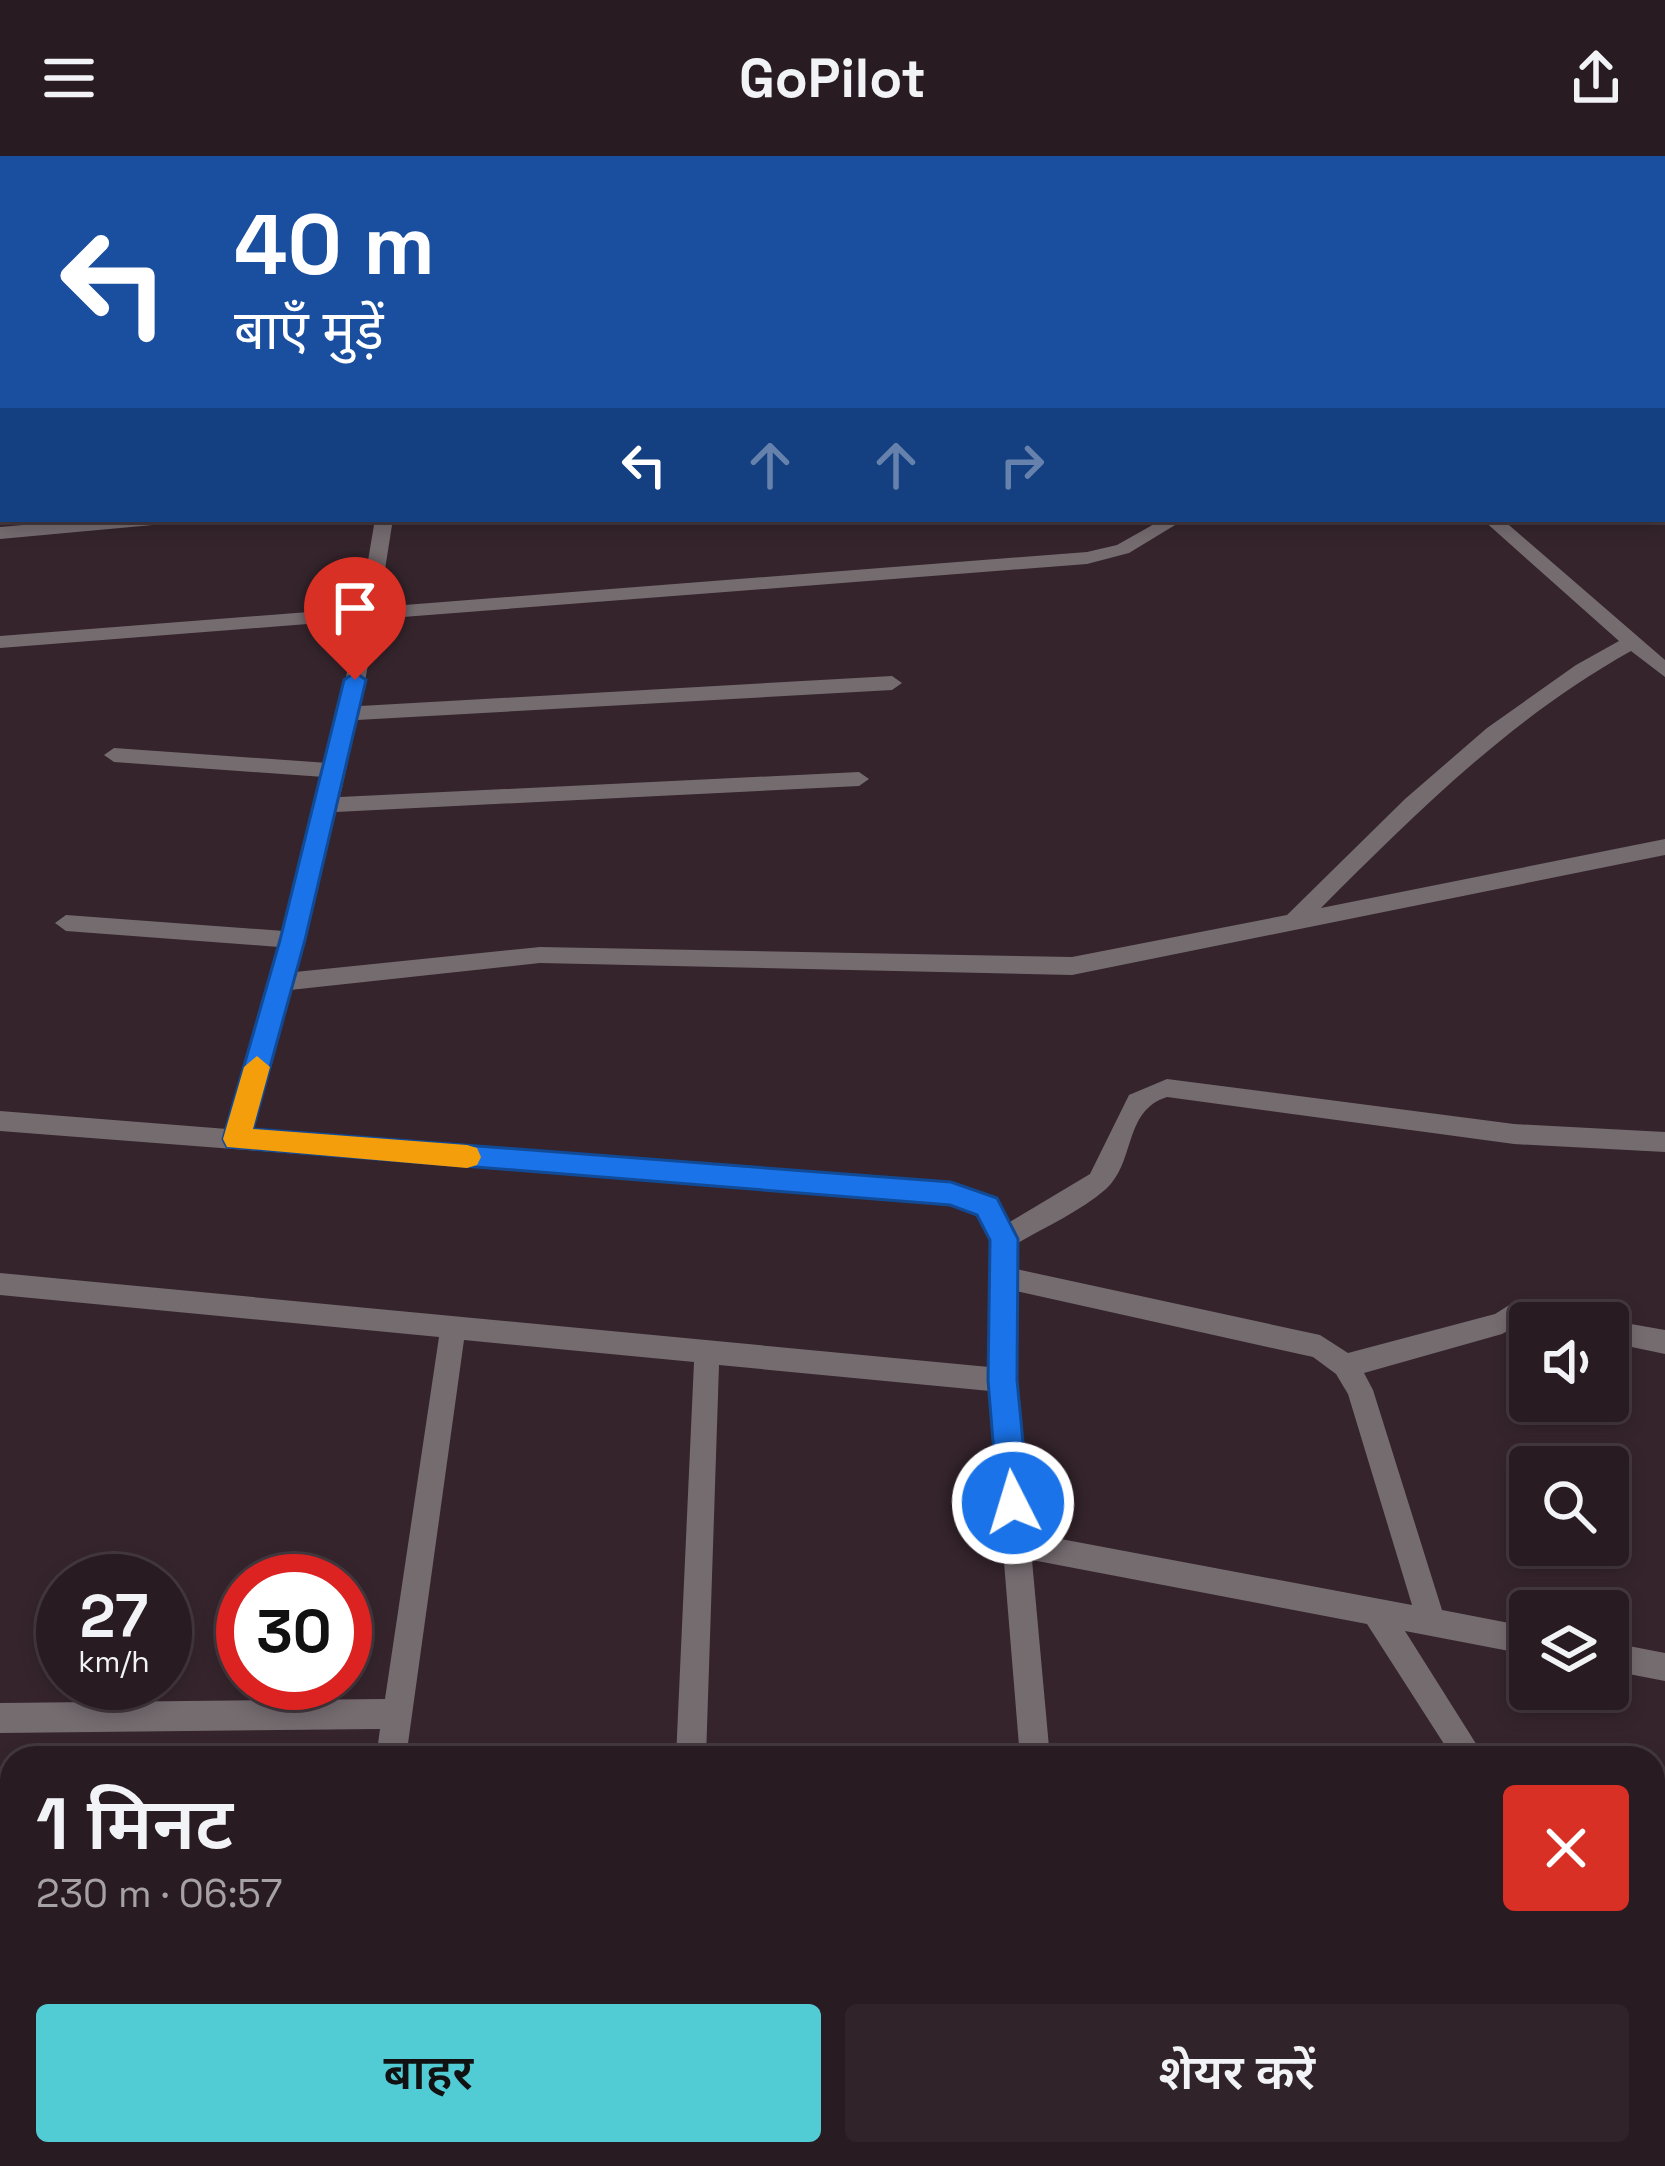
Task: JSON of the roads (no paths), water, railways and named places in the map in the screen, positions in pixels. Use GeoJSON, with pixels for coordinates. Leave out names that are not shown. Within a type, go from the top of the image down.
{"type":"FeatureCollection","features":[{"type":"Feature","properties":{"kind":"street"},"geometry":{"type":"LineString","coordinates":[[0,533],[120,522]]}},
{"type":"Feature","properties":{"kind":"street"},"geometry":{"type":"LineString","coordinates":[[236,1139],[292,940],[371,611],[384,522]]}},
{"type":"Feature","properties":{"kind":"street"},"geometry":{"type":"LineString","coordinates":[[0,642],[1087,559],[1123,549],[1171,522]]}},
{"type":"Feature","properties":{"kind":"street"},"geometry":{"type":"LineString","coordinates":[[1495,522],[1665,670]]}},
{"type":"Feature","properties":{"kind":"street"},"geometry":{"type":"LineString","coordinates":[[1292,922],[1490,731],[1568,676],[1632,642]]}},
{"type":"Feature","properties":{"kind":"street"},"geometry":{"type":"LineString","coordinates":[[346,714],[892,683]]}},
{"type":"Feature","properties":{"kind":"street"},"geometry":{"type":"LineString","coordinates":[[114,755],[332,770]]}},
{"type":"Feature","properties":{"kind":"street"},"geometry":{"type":"LineString","coordinates":[[324,805],[859,779]]}},
{"type":"Feature","properties":{"kind":"street"},"geometry":{"type":"LineString","coordinates":[[281,982],[540,955],[1072,965],[1665,847]]}},
{"type":"Feature","properties":{"kind":"street"},"geometry":{"type":"LineString","coordinates":[[66,923],[292,940]]}},
{"type":"Feature","properties":{"kind":"street"},"geometry":{"type":"LineString","coordinates":[[1004,1239],[1099,1181],[1110,1168],[1132,1101],[1145,1092],[1166,1088],[1514,1135],[1665,1142]]}},
{"type":"Feature","properties":{"kind":"street"},"geometry":{"type":"LineString","coordinates":[[0,1120],[951,1194],[987,1207],[1004,1239],[1003,1380],[1035,1746]]}},
{"type":"Feature","properties":{"kind":"street"},"geometry":{"type":"LineString","coordinates":[[1004,1276],[1320,1347],[1345,1366],[1360,1390],[1432,1622]]}},
{"type":"Feature","properties":{"kind":"street"},"geometry":{"type":"LineString","coordinates":[[0,1284],[1003,1380]]}},
{"type":"Feature","properties":{"kind":"street"},"geometry":{"type":"LineString","coordinates":[[1345,1366],[1509,1317]]}},
{"type":"Feature","properties":{"kind":"street"},"geometry":{"type":"LineString","coordinates":[[393,1746],[453,1327]]}},
{"type":"Feature","properties":{"kind":"street"},"geometry":{"type":"LineString","coordinates":[[1629,1335],[1665,1342]]}},
{"type":"Feature","properties":{"kind":"street"},"geometry":{"type":"LineString","coordinates":[[691,1746],[706,1352]]}},
{"type":"Feature","properties":{"kind":"street"},"geometry":{"type":"LineString","coordinates":[[1017,1544],[1509,1637]]}},
{"type":"Feature","properties":{"kind":"street"},"geometry":{"type":"LineString","coordinates":[[1376,1612],[1462,1746]]}},
{"type":"Feature","properties":{"kind":"street"},"geometry":{"type":"LineString","coordinates":[[1629,1660],[1665,1667]]}},
{"type":"Feature","properties":{"kind":"street"},"geometry":{"type":"LineString","coordinates":[[0,1718],[397,1714]]}}]}
